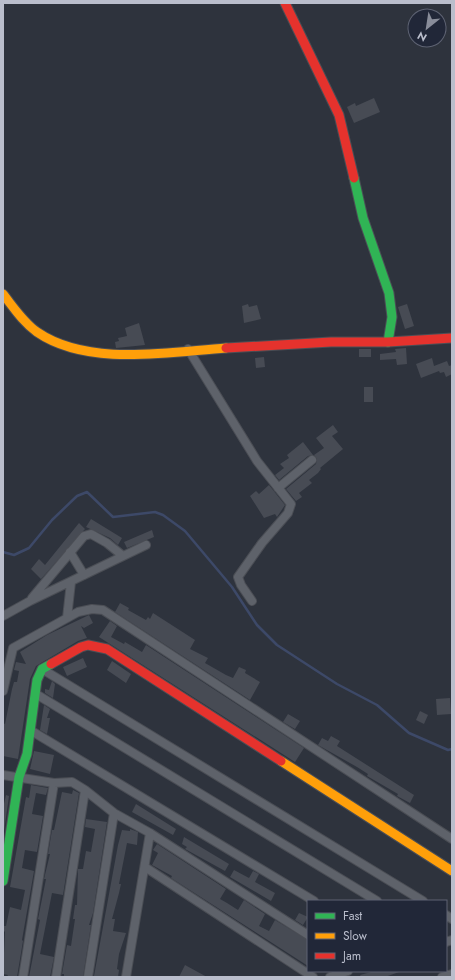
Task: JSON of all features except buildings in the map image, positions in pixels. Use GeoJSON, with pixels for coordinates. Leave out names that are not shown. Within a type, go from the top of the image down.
{"type":"FeatureCollection","features":[{"type":"Feature","properties":{"kind":"street"},"geometry":{"type":"LineString","coordinates":[[285,3],[339,115],[363,218],[389,293],[392,317],[388,342]]}},
{"type":"Feature","properties":{"kind":"street"},"geometry":{"type":"LineString","coordinates":[[3,294],[28,325],[48,338],[66,346],[112,354],[331,342],[388,342],[452,338]]}},
{"type":"Feature","properties":{"kind":"street"},"geometry":{"type":"LineString","coordinates":[[188,350],[257,461],[291,504],[288,513],[262,543],[238,577],[241,585],[252,601]]}},
{"type":"Feature","properties":{"kind":"street"},"geometry":{"type":"LineString","coordinates":[[278,488],[312,460]]}},
{"type":"Feature","properties":{"kind":"street"},"geometry":{"type":"LineString","coordinates":[[30,601],[84,536],[90,534],[107,543],[122,556]]}},
{"type":"Feature","properties":{"kind":"street"},"geometry":{"type":"LineString","coordinates":[[3,616],[30,601],[146,545]]}},
{"type":"Feature","properties":{"kind":"street"},"geometry":{"type":"LineString","coordinates":[[70,552],[84,575]]}},
{"type":"Feature","properties":{"kind":"street"},"geometry":{"type":"LineString","coordinates":[[67,618],[71,582]]}},
{"type":"Feature","properties":{"kind":"street"},"geometry":{"type":"LineString","coordinates":[[3,691],[13,648],[78,612],[92,609],[103,610],[452,839]]}},
{"type":"Feature","properties":{"kind":"street"},"geometry":{"type":"LineString","coordinates":[[3,880],[19,777],[27,754],[37,680],[42,669],[81,646],[88,645],[107,649],[452,871]]}},
{"type":"Feature","properties":{"kind":"street"},"geometry":{"type":"LineString","coordinates":[[42,669],[421,900]]}},
{"type":"Feature","properties":{"kind":"street"},"geometry":{"type":"LineString","coordinates":[[36,694],[375,900]]}},
{"type":"Feature","properties":{"kind":"street"},"geometry":{"type":"LineString","coordinates":[[30,730],[312,900]]}},
{"type":"Feature","properties":{"kind":"street"},"geometry":{"type":"LineString","coordinates":[[3,774],[54,782],[72,782],[85,790],[114,813],[150,833],[307,934]]}},
{"type":"Feature","properties":{"kind":"street"},"geometry":{"type":"LineString","coordinates":[[23,977],[54,782]]}},
{"type":"Feature","properties":{"kind":"street"},"geometry":{"type":"LineString","coordinates":[[56,977],[85,790]]}},
{"type":"Feature","properties":{"kind":"street"},"geometry":{"type":"LineString","coordinates":[[88,977],[114,813]]}},
{"type":"Feature","properties":{"kind":"street"},"geometry":{"type":"LineString","coordinates":[[126,977],[150,833]]}},
{"type":"Feature","properties":{"kind":"street"},"geometry":{"type":"LineString","coordinates":[[145,867],[313,977]]}},
{"type":"Feature","properties":{"kind":"street"},"geometry":{"type":"LineString","coordinates":[[330,977],[345,972]]}},
{"type":"Feature","properties":{"kind":"street"},"geometry":{"type":"LineString","coordinates":[[442,977],[452,974]]}},
{"type":"Feature","properties":{"kind":"waterway"},"geometry":{"type":"LineString","coordinates":[[3,552],[14,555],[29,548],[52,520],[77,496],[87,492],[113,517],[155,512],[163,515],[185,531],[232,587],[257,625],[277,645],[337,684],[377,705],[409,733],[448,750],[452,749]]}},
{"type":"Feature","properties":{"kind":"traffic: fast"},"geometry":{"type":"LineString","coordinates":[[354,178],[363,218],[389,293],[392,317],[388,342]]}},
{"type":"Feature","properties":{"kind":"traffic: fast"},"geometry":{"type":"LineString","coordinates":[[3,881],[19,777],[27,754],[37,680],[42,669],[51,664]]}},
{"type":"Feature","properties":{"kind":"traffic: slow"},"geometry":{"type":"LineString","coordinates":[[3,294],[23,319],[37,332],[57,343],[80,350],[129,355],[226,348]]}},
{"type":"Feature","properties":{"kind":"traffic: slow"},"geometry":{"type":"LineString","coordinates":[[281,761],[452,871]]}},
{"type":"Feature","properties":{"kind":"traffic: jam"},"geometry":{"type":"LineString","coordinates":[[285,3],[339,115],[354,178]]}},
{"type":"Feature","properties":{"kind":"traffic: jam"},"geometry":{"type":"LineString","coordinates":[[226,348],[331,342],[388,342],[452,338]]}},
{"type":"Feature","properties":{"kind":"traffic: jam"},"geometry":{"type":"LineString","coordinates":[[51,664],[81,647],[88,645],[107,649],[281,761]]}}]}
